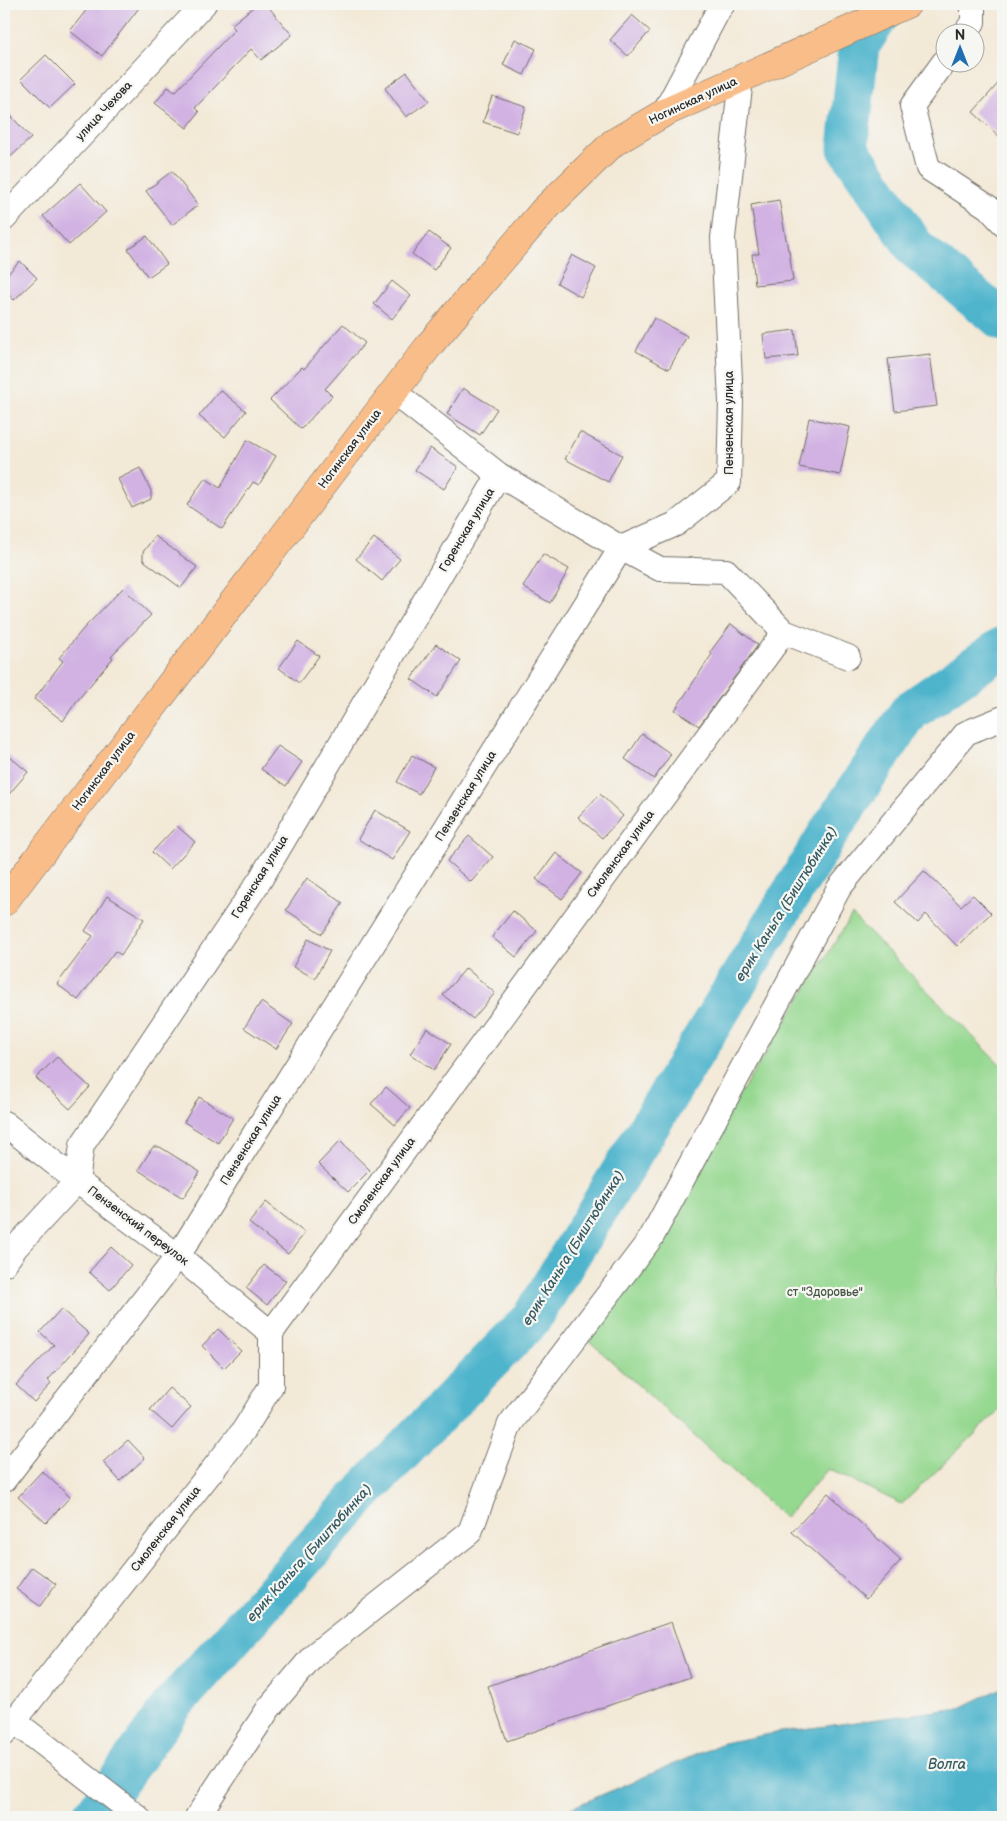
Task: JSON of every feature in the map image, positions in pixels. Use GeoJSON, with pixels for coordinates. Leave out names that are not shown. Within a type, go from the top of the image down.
{"type":"FeatureCollection","features":[{"type":"Feature","properties":{"kind":"main road","name":"Ногинская улица"},"geometry":{"type":"LineString","coordinates":[[4,902],[431,343],[544,210],[613,143],[664,112],[907,4]]}},
{"type":"Feature","properties":{"kind":"street","name":"улица Чехова"},"geometry":{"type":"LineString","coordinates":[[4,219],[204,4]]}},
{"type":"Feature","properties":{"kind":"street"},"geometry":{"type":"LineString","coordinates":[[973,4],[973,22]]}},
{"type":"Feature","properties":{"kind":"street"},"geometry":{"type":"LineString","coordinates":[[664,112],[718,5]]}},
{"type":"Feature","properties":{"kind":"street"},"geometry":{"type":"LineString","coordinates":[[937,72],[912,106],[928,168],[988,207],[1003,223]]}},
{"type":"Feature","properties":{"kind":"street","name":"Пензенская улица"},"geometry":{"type":"LineString","coordinates":[[4,1480],[178,1256],[621,548],[676,524],[729,482],[731,401],[723,238],[751,73]]}},
{"type":"Feature","properties":{"kind":"street"},"geometry":{"type":"LineString","coordinates":[[394,392],[499,475],[621,548],[660,569],[726,571],[784,632],[848,657]]}},
{"type":"Feature","properties":{"kind":"street","name":"Горенская улица"},"geometry":{"type":"LineString","coordinates":[[77,1181],[82,1145],[260,880],[499,475]]}},
{"type":"Feature","properties":{"kind":"street","name":"Смоленская улица"},"geometry":{"type":"LineString","coordinates":[[9,1727],[244,1430],[271,1386],[270,1333],[784,632]]}},
{"type":"Feature","properties":{"kind":"street"},"geometry":{"type":"LineString","coordinates":[[197,1817],[269,1708],[314,1655],[470,1532],[510,1424],[651,1238],[839,888],[966,734],[1003,718]]}},
{"type":"Feature","properties":{"kind":"street","name":"Пензенский переулок"},"geometry":{"type":"LineString","coordinates":[[4,1123],[77,1181],[178,1256],[270,1333]]}},
{"type":"Feature","properties":{"kind":"street"},"geometry":{"type":"LineString","coordinates":[[4,1264],[16,1247],[77,1181]]}},
{"type":"Feature","properties":{"kind":"street"},"geometry":{"type":"LineString","coordinates":[[9,1727],[59,1756],[138,1817]]}},
{"type":"Feature","properties":{"kind":"green space","name":"ст \"Здоровье\""},"geometry":{"type":"Polygon","coordinates":[[[852,915],[1003,1067],[1003,1407],[902,1504],[828,1469],[785,1518],[587,1339],[852,915]]]}},
{"type":"Feature","properties":{"kind":"water","name":"Волга"},"geometry":{"type":"Polygon","coordinates":[[[1003,1687],[1003,1817],[550,1817],[723,1743],[781,1732],[960,1708],[1003,1687]]]}},
{"type":"Feature","properties":{"kind":"building"},"geometry":{"type":"Polygon","coordinates":[[[91,4],[142,4],[102,56],[70,31],[91,4]]]}},
{"type":"Feature","properties":{"kind":"building"},"geometry":{"type":"Polygon","coordinates":[[[257,4],[266,4],[292,35],[261,60],[251,49],[195,108],[199,112],[187,128],[155,103],[168,87],[175,92],[235,29],[231,25],[257,4]]]}},
{"type":"Feature","properties":{"kind":"building"},"geometry":{"type":"Polygon","coordinates":[[[632,15],[650,31],[628,56],[610,40],[632,15]]]}},
{"type":"Feature","properties":{"kind":"building"},"geometry":{"type":"Polygon","coordinates":[[[515,39],[536,49],[524,75],[503,65],[515,39]]]}},
{"type":"Feature","properties":{"kind":"building"},"geometry":{"type":"Polygon","coordinates":[[[46,55],[75,84],[50,108],[21,79],[46,55]]]}},
{"type":"Feature","properties":{"kind":"building"},"geometry":{"type":"Polygon","coordinates":[[[407,72],[429,101],[406,117],[385,88],[407,72]]]}},
{"type":"Feature","properties":{"kind":"building"},"geometry":{"type":"Polygon","coordinates":[[[1003,78],[1003,140],[973,112],[1003,78]]]}},
{"type":"Feature","properties":{"kind":"building"},"geometry":{"type":"Polygon","coordinates":[[[492,96],[526,107],[517,133],[483,122],[492,96]]]}},
{"type":"Feature","properties":{"kind":"building"},"geometry":{"type":"Polygon","coordinates":[[[4,108],[31,138],[4,163],[4,108]]]}},
{"type":"Feature","properties":{"kind":"building"},"geometry":{"type":"Polygon","coordinates":[[[172,171],[198,205],[172,225],[146,191],[172,171]]]}},
{"type":"Feature","properties":{"kind":"building"},"geometry":{"type":"Polygon","coordinates":[[[80,183],[106,212],[69,245],[43,216],[80,183]]]}},
{"type":"Feature","properties":{"kind":"building"},"geometry":{"type":"Polygon","coordinates":[[[779,200],[793,281],[755,285],[752,254],[759,254],[751,205],[779,200]]]}},
{"type":"Feature","properties":{"kind":"building"},"geometry":{"type":"Polygon","coordinates":[[[429,232],[451,248],[434,270],[412,254],[429,232]]]}},
{"type":"Feature","properties":{"kind":"building"},"geometry":{"type":"Polygon","coordinates":[[[147,236],[167,264],[148,277],[128,249],[147,236]]]}},
{"type":"Feature","properties":{"kind":"building"},"geometry":{"type":"Polygon","coordinates":[[[572,255],[596,268],[581,297],[557,283],[572,255]]]}},
{"type":"Feature","properties":{"kind":"building"},"geometry":{"type":"Polygon","coordinates":[[[20,261],[37,278],[14,300],[4,290],[4,278],[20,261]]]}},
{"type":"Feature","properties":{"kind":"building"},"geometry":{"type":"Polygon","coordinates":[[[392,281],[411,296],[392,319],[374,304],[392,281]]]}},
{"type":"Feature","properties":{"kind":"building"},"geometry":{"type":"Polygon","coordinates":[[[654,318],[687,336],[669,369],[636,351],[654,318]]]}},
{"type":"Feature","properties":{"kind":"building"},"geometry":{"type":"Polygon","coordinates":[[[343,324],[365,343],[325,389],[332,396],[301,429],[270,400],[302,367],[304,369],[343,324]]]}},
{"type":"Feature","properties":{"kind":"building"},"geometry":{"type":"Polygon","coordinates":[[[795,330],[798,356],[766,359],[763,334],[795,330]]]}},
{"type":"Feature","properties":{"kind":"building"},"geometry":{"type":"Polygon","coordinates":[[[930,354],[937,406],[895,411],[888,359],[930,354]]]}},
{"type":"Feature","properties":{"kind":"building"},"geometry":{"type":"Polygon","coordinates":[[[463,388],[497,409],[480,435],[447,414],[463,388]]]}},
{"type":"Feature","properties":{"kind":"building"},"geometry":{"type":"Polygon","coordinates":[[[220,390],[246,411],[225,437],[199,416],[220,390]]]}},
{"type":"Feature","properties":{"kind":"building"},"geometry":{"type":"Polygon","coordinates":[[[809,418],[850,427],[840,475],[799,467],[809,418]]]}},
{"type":"Feature","properties":{"kind":"building"},"geometry":{"type":"Polygon","coordinates":[[[580,432],[622,455],[608,482],[565,459],[580,432]]]}},
{"type":"Feature","properties":{"kind":"building"},"geometry":{"type":"Polygon","coordinates":[[[247,440],[276,456],[259,485],[253,482],[222,529],[187,505],[205,478],[220,488],[247,440]]]}},
{"type":"Feature","properties":{"kind":"building"},"geometry":{"type":"Polygon","coordinates":[[[430,448],[458,467],[444,489],[415,470],[430,448]]]}},
{"type":"Feature","properties":{"kind":"building"},"geometry":{"type":"Polygon","coordinates":[[[140,468],[151,491],[151,499],[132,508],[118,479],[140,468]]]}},
{"type":"Feature","properties":{"kind":"building"},"geometry":{"type":"Polygon","coordinates":[[[155,536],[197,567],[181,588],[143,560],[143,552],[155,536]]]}},
{"type":"Feature","properties":{"kind":"building"},"geometry":{"type":"Polygon","coordinates":[[[374,538],[400,559],[382,581],[356,559],[374,538]]]}},
{"type":"Feature","properties":{"kind":"building"},"geometry":{"type":"Polygon","coordinates":[[[543,554],[569,569],[550,603],[523,587],[543,554]]]}},
{"type":"Feature","properties":{"kind":"building"},"geometry":{"type":"Polygon","coordinates":[[[123,588],[151,615],[111,656],[113,658],[76,702],[63,721],[34,699],[63,661],[59,658],[83,629],[123,588]]]}},
{"type":"Feature","properties":{"kind":"building"},"geometry":{"type":"Polygon","coordinates":[[[731,624],[758,645],[699,726],[675,710],[712,654],[710,652],[731,624]]]}},
{"type":"Feature","properties":{"kind":"building"},"geometry":{"type":"Polygon","coordinates":[[[298,641],[319,656],[299,683],[279,668],[298,641]]]}},
{"type":"Feature","properties":{"kind":"building"},"geometry":{"type":"Polygon","coordinates":[[[436,644],[461,661],[437,697],[411,679],[436,644]]]}},
{"type":"Feature","properties":{"kind":"building"},"geometry":{"type":"Polygon","coordinates":[[[642,734],[671,754],[654,779],[625,759],[642,734]]]}},
{"type":"Feature","properties":{"kind":"building"},"geometry":{"type":"Polygon","coordinates":[[[278,746],[302,762],[286,786],[261,769],[278,746]]]}},
{"type":"Feature","properties":{"kind":"building"},"geometry":{"type":"Polygon","coordinates":[[[4,752],[28,772],[4,800],[4,752]]]}},
{"type":"Feature","properties":{"kind":"building"},"geometry":{"type":"Polygon","coordinates":[[[412,755],[434,767],[419,794],[397,782],[412,755]]]}},
{"type":"Feature","properties":{"kind":"building"},"geometry":{"type":"Polygon","coordinates":[[[600,794],[623,816],[602,838],[578,817],[600,794]]]}},
{"type":"Feature","properties":{"kind":"building"},"geometry":{"type":"Polygon","coordinates":[[[375,810],[410,831],[392,860],[358,839],[375,810]]]}},
{"type":"Feature","properties":{"kind":"building"},"geometry":{"type":"Polygon","coordinates":[[[177,826],[195,842],[170,869],[152,852],[177,826]]]}},
{"type":"Feature","properties":{"kind":"building"},"geometry":{"type":"Polygon","coordinates":[[[469,836],[493,857],[471,882],[447,861],[469,836]]]}},
{"type":"Feature","properties":{"kind":"building"},"geometry":{"type":"Polygon","coordinates":[[[556,853],[582,873],[562,899],[536,879],[556,853]]]}},
{"type":"Feature","properties":{"kind":"building"},"geometry":{"type":"Polygon","coordinates":[[[924,871],[961,906],[973,895],[991,913],[957,946],[926,914],[918,923],[895,902],[924,871]]]}},
{"type":"Feature","properties":{"kind":"building"},"geometry":{"type":"Polygon","coordinates":[[[307,878],[343,903],[322,934],[286,910],[307,878]]]}},
{"type":"Feature","properties":{"kind":"building"},"geometry":{"type":"Polygon","coordinates":[[[107,896],[144,919],[121,955],[115,951],[78,1000],[57,984],[93,936],[85,931],[107,896]]]}},
{"type":"Feature","properties":{"kind":"building"},"geometry":{"type":"Polygon","coordinates":[[[513,911],[537,931],[516,957],[492,937],[513,911]]]}},
{"type":"Feature","properties":{"kind":"building"},"geometry":{"type":"Polygon","coordinates":[[[308,939],[330,951],[315,978],[293,967],[308,939]]]}},
{"type":"Feature","properties":{"kind":"building"},"geometry":{"type":"Polygon","coordinates":[[[466,968],[495,993],[473,1019],[443,995],[466,968]]]}},
{"type":"Feature","properties":{"kind":"building"},"geometry":{"type":"Polygon","coordinates":[[[261,1002],[293,1024],[276,1049],[244,1028],[261,1002]]]}},
{"type":"Feature","properties":{"kind":"building"},"geometry":{"type":"Polygon","coordinates":[[[427,1028],[451,1044],[434,1070],[410,1054],[427,1028]]]}},
{"type":"Feature","properties":{"kind":"building"},"geometry":{"type":"Polygon","coordinates":[[[57,1057],[90,1087],[70,1109],[36,1078],[57,1057]]]}},
{"type":"Feature","properties":{"kind":"building"},"geometry":{"type":"Polygon","coordinates":[[[386,1087],[410,1108],[395,1125],[371,1104],[386,1087]]]}},
{"type":"Feature","properties":{"kind":"building"},"geometry":{"type":"Polygon","coordinates":[[[199,1097],[233,1118],[218,1143],[184,1122],[199,1097]]]}},
{"type":"Feature","properties":{"kind":"building"},"geometry":{"type":"Polygon","coordinates":[[[340,1141],[370,1170],[348,1192],[318,1164],[340,1141]]]}},
{"type":"Feature","properties":{"kind":"building"},"geometry":{"type":"Polygon","coordinates":[[[153,1147],[160,1147],[200,1172],[183,1198],[138,1170],[153,1147]]]}},
{"type":"Feature","properties":{"kind":"building"},"geometry":{"type":"Polygon","coordinates":[[[266,1202],[305,1233],[288,1254],[249,1223],[266,1202]]]}},
{"type":"Feature","properties":{"kind":"building"},"geometry":{"type":"Polygon","coordinates":[[[111,1247],[131,1265],[110,1290],[89,1272],[111,1247]]]}},
{"type":"Feature","properties":{"kind":"building"},"geometry":{"type":"Polygon","coordinates":[[[264,1265],[286,1281],[267,1305],[246,1288],[264,1265]]]}},
{"type":"Feature","properties":{"kind":"building"},"geometry":{"type":"Polygon","coordinates":[[[61,1309],[89,1334],[48,1380],[51,1384],[34,1402],[16,1385],[54,1345],[40,1332],[61,1309]]]}},
{"type":"Feature","properties":{"kind":"building"},"geometry":{"type":"Polygon","coordinates":[[[218,1329],[241,1351],[224,1368],[202,1346],[218,1329]]]}},
{"type":"Feature","properties":{"kind":"building"},"geometry":{"type":"Polygon","coordinates":[[[169,1388],[191,1407],[172,1429],[150,1410],[169,1388]]]}},
{"type":"Feature","properties":{"kind":"building"},"geometry":{"type":"Polygon","coordinates":[[[128,1440],[145,1458],[120,1481],[103,1462],[128,1440]]]}},
{"type":"Feature","properties":{"kind":"building"},"geometry":{"type":"Polygon","coordinates":[[[42,1471],[70,1497],[46,1523],[18,1497],[42,1471]]]}},
{"type":"Feature","properties":{"kind":"building"},"geometry":{"type":"Polygon","coordinates":[[[828,1493],[901,1560],[866,1599],[792,1532],[828,1493]]]}},
{"type":"Feature","properties":{"kind":"building"},"geometry":{"type":"Polygon","coordinates":[[[32,1567],[56,1584],[40,1606],[16,1589],[32,1567]]]}},
{"type":"Feature","properties":{"kind":"building"},"geometry":{"type":"Polygon","coordinates":[[[671,1622],[690,1677],[507,1741],[488,1686],[671,1622]]]}},
{"type":"Feature","properties":{"kind":"waterway","name":"ерик Каньга (Биштюбинка)"},"geometry":{"type":"LineString","coordinates":[[887,4],[859,46],[848,148],[916,249],[1003,321]]}},
{"type":"Feature","properties":{"kind":"waterway","name":"ерик Каньга (Биштюбинка)"},"geometry":{"type":"LineString","coordinates":[[92,1817],[175,1702],[367,1488],[531,1319],[831,829],[910,711],[1003,647]]}}]}
